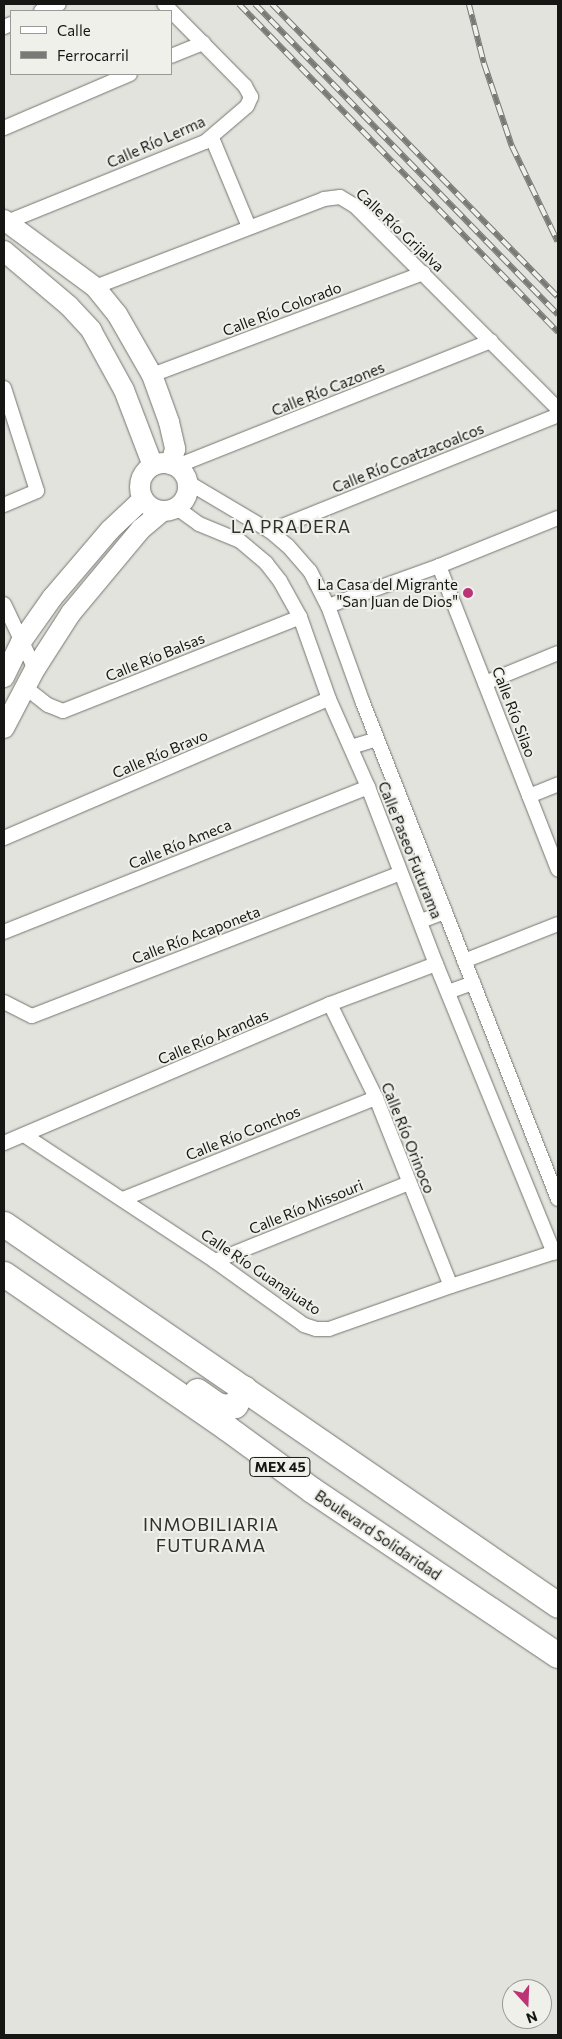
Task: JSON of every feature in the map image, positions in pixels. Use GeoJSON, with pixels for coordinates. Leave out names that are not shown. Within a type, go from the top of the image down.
{"type":"FeatureCollection","features":[{"type":"Feature","properties":{"kind":"highway","name":"MEX 45"},"geometry":{"type":"LineString","coordinates":[[4,1224],[558,1605]]}},
{"type":"Feature","properties":{"kind":"highway","name":"Boulevard Solidaridad"},"geometry":{"type":"LineString","coordinates":[[4,1274],[78,1324],[312,1490],[558,1655]]}},
{"type":"Feature","properties":{"kind":"highway"},"geometry":{"type":"LineString","coordinates":[[78,1324],[118,1340],[218,1405],[226,1407],[235,1405],[244,1388]]}},
{"type":"Feature","properties":{"kind":"main road"},"geometry":{"type":"LineString","coordinates":[[5,221],[95,287],[117,314],[152,375],[169,422],[175,449],[167,466]]}},
{"type":"Feature","properties":{"kind":"main road"},"geometry":{"type":"LineString","coordinates":[[4,251],[69,306],[91,330],[167,466],[184,474],[188,483],[188,493],[184,502],[141,529],[71,613],[34,670],[4,728]]}},
{"type":"Feature","properties":{"kind":"main road"},"geometry":{"type":"LineString","coordinates":[[167,466],[147,470],[140,484],[143,498],[147,505],[169,510]]}},
{"type":"Feature","properties":{"kind":"main road"},"geometry":{"type":"LineString","coordinates":[[4,677],[21,642],[52,598],[110,530],[143,498]]}},
{"type":"Feature","properties":{"kind":"street"},"geometry":{"type":"LineString","coordinates":[[44,10],[59,4]]}},
{"type":"Feature","properties":{"kind":"street","name":"Calle Río Lerma"},"geometry":{"type":"LineString","coordinates":[[5,221],[212,138],[247,106],[251,96],[245,86],[172,12]]}},
{"type":"Feature","properties":{"kind":"street"},"geometry":{"type":"LineString","coordinates":[[172,56],[203,43]]}},
{"type":"Feature","properties":{"kind":"street"},"geometry":{"type":"LineString","coordinates":[[4,128],[128,75]]}},
{"type":"Feature","properties":{"kind":"street"},"geometry":{"type":"LineString","coordinates":[[212,138],[249,227]]}},
{"type":"Feature","properties":{"kind":"street","name":"Calle Río Grijalva"},"geometry":{"type":"LineString","coordinates":[[95,287],[324,199],[340,197],[355,206],[423,272],[558,410]]}},
{"type":"Feature","properties":{"kind":"street","name":"Calle Río Colorado"},"geometry":{"type":"LineString","coordinates":[[152,375],[423,272]]}},
{"type":"Feature","properties":{"kind":"street","name":"Calle Río Cazones"},"geometry":{"type":"LineString","coordinates":[[167,466],[491,341]]}},
{"type":"Feature","properties":{"kind":"street"},"geometry":{"type":"LineString","coordinates":[[4,388],[8,415],[37,492],[4,505]]}},
{"type":"Feature","properties":{"kind":"street","name":"Calle Río Coatzacoalcos"},"geometry":{"type":"LineString","coordinates":[[270,531],[558,415]]}},
{"type":"Feature","properties":{"kind":"street","name":"Calle Paseo Futurama"},"geometry":{"type":"LineString","coordinates":[[188,483],[270,531],[288,546],[310,572],[328,606],[377,739],[558,1199]]}},
{"type":"Feature","properties":{"kind":"street","name":"Calle Paseo Futurama"},"geometry":{"type":"LineString","coordinates":[[169,510],[240,541],[266,563],[280,581],[300,616],[329,699],[368,787],[436,964],[556,1252]]}},
{"type":"Feature","properties":{"kind":"street"},"geometry":{"type":"LineString","coordinates":[[328,606],[439,566],[558,518]]}},
{"type":"Feature","properties":{"kind":"street","name":"Calle Río Silao"},"geometry":{"type":"LineString","coordinates":[[439,566],[558,869]]}},
{"type":"Feature","properties":{"kind":"street"},"geometry":{"type":"LineString","coordinates":[[4,607],[34,670]]}},
{"type":"Feature","properties":{"kind":"street","name":"Calle Río Balsas"},"geometry":{"type":"LineString","coordinates":[[26,688],[48,706],[64,712],[300,616]]}},
{"type":"Feature","properties":{"kind":"street"},"geometry":{"type":"LineString","coordinates":[[485,683],[558,653]]}},
{"type":"Feature","properties":{"kind":"street","name":"Calle Río Bravo"},"geometry":{"type":"LineString","coordinates":[[4,838],[329,699]]}},
{"type":"Feature","properties":{"kind":"street"},"geometry":{"type":"LineString","coordinates":[[351,747],[377,739]]}},
{"type":"Feature","properties":{"kind":"street"},"geometry":{"type":"LineString","coordinates":[[529,796],[558,784]]}},
{"type":"Feature","properties":{"kind":"street","name":"Calle Río Ameca"},"geometry":{"type":"LineString","coordinates":[[4,932],[368,787]]}},
{"type":"Feature","properties":{"kind":"street","name":"Calle Río Acaponeta"},"geometry":{"type":"LineString","coordinates":[[4,1002],[32,1016],[400,873]]}},
{"type":"Feature","properties":{"kind":"street"},"geometry":{"type":"LineString","coordinates":[[421,921],[445,912]]}},
{"type":"Feature","properties":{"kind":"street"},"geometry":{"type":"LineString","coordinates":[[464,961],[558,924]]}},
{"type":"Feature","properties":{"kind":"street","name":"Calle Río Arandas"},"geometry":{"type":"LineString","coordinates":[[4,1143],[330,1004],[436,964]]}},
{"type":"Feature","properties":{"kind":"street"},"geometry":{"type":"LineString","coordinates":[[448,992],[473,983]]}},
{"type":"Feature","properties":{"kind":"street","name":"Calle Río Orinoco"},"geometry":{"type":"LineString","coordinates":[[330,1004],[376,1098],[451,1286]]}},
{"type":"Feature","properties":{"kind":"street","name":"Calle Río Conchos"},"geometry":{"type":"LineString","coordinates":[[123,1199],[376,1098]]}},
{"type":"Feature","properties":{"kind":"street","name":"Calle Río Guanajuato"},"geometry":{"type":"LineString","coordinates":[[24,1135],[215,1260],[304,1325],[316,1329],[329,1329],[451,1286],[556,1252]]}},
{"type":"Feature","properties":{"kind":"street","name":"Calle Río Missouri"},"geometry":{"type":"LineString","coordinates":[[215,1260],[409,1183]]}},
{"type":"Feature","properties":{"kind":"railway"},"geometry":{"type":"LineString","coordinates":[[239,4],[558,332]]}},
{"type":"Feature","properties":{"kind":"railway"},"geometry":{"type":"LineString","coordinates":[[255,4],[558,315]]}},
{"type":"Feature","properties":{"kind":"railway"},"geometry":{"type":"LineString","coordinates":[[272,4],[558,297]]}},
{"type":"Feature","properties":{"kind":"railway"},"geometry":{"type":"LineString","coordinates":[[469,4],[484,63],[512,146],[558,242]]}},
{"type":"Feature","properties":{"kind":"place","name":"La Casa del Migrante \"San Juan de Dios\""},"geometry":{"type":"Point","coordinates":[468,593]}},
{"type":"Feature","properties":{"kind":"district","name":"LA PRADERA"},"geometry":{"type":"Point","coordinates":[291,526]}},
{"type":"Feature","properties":{"kind":"district","name":"INMOBILIARIA FUTURAMA"},"geometry":{"type":"Point","coordinates":[211,1535]}}]}
